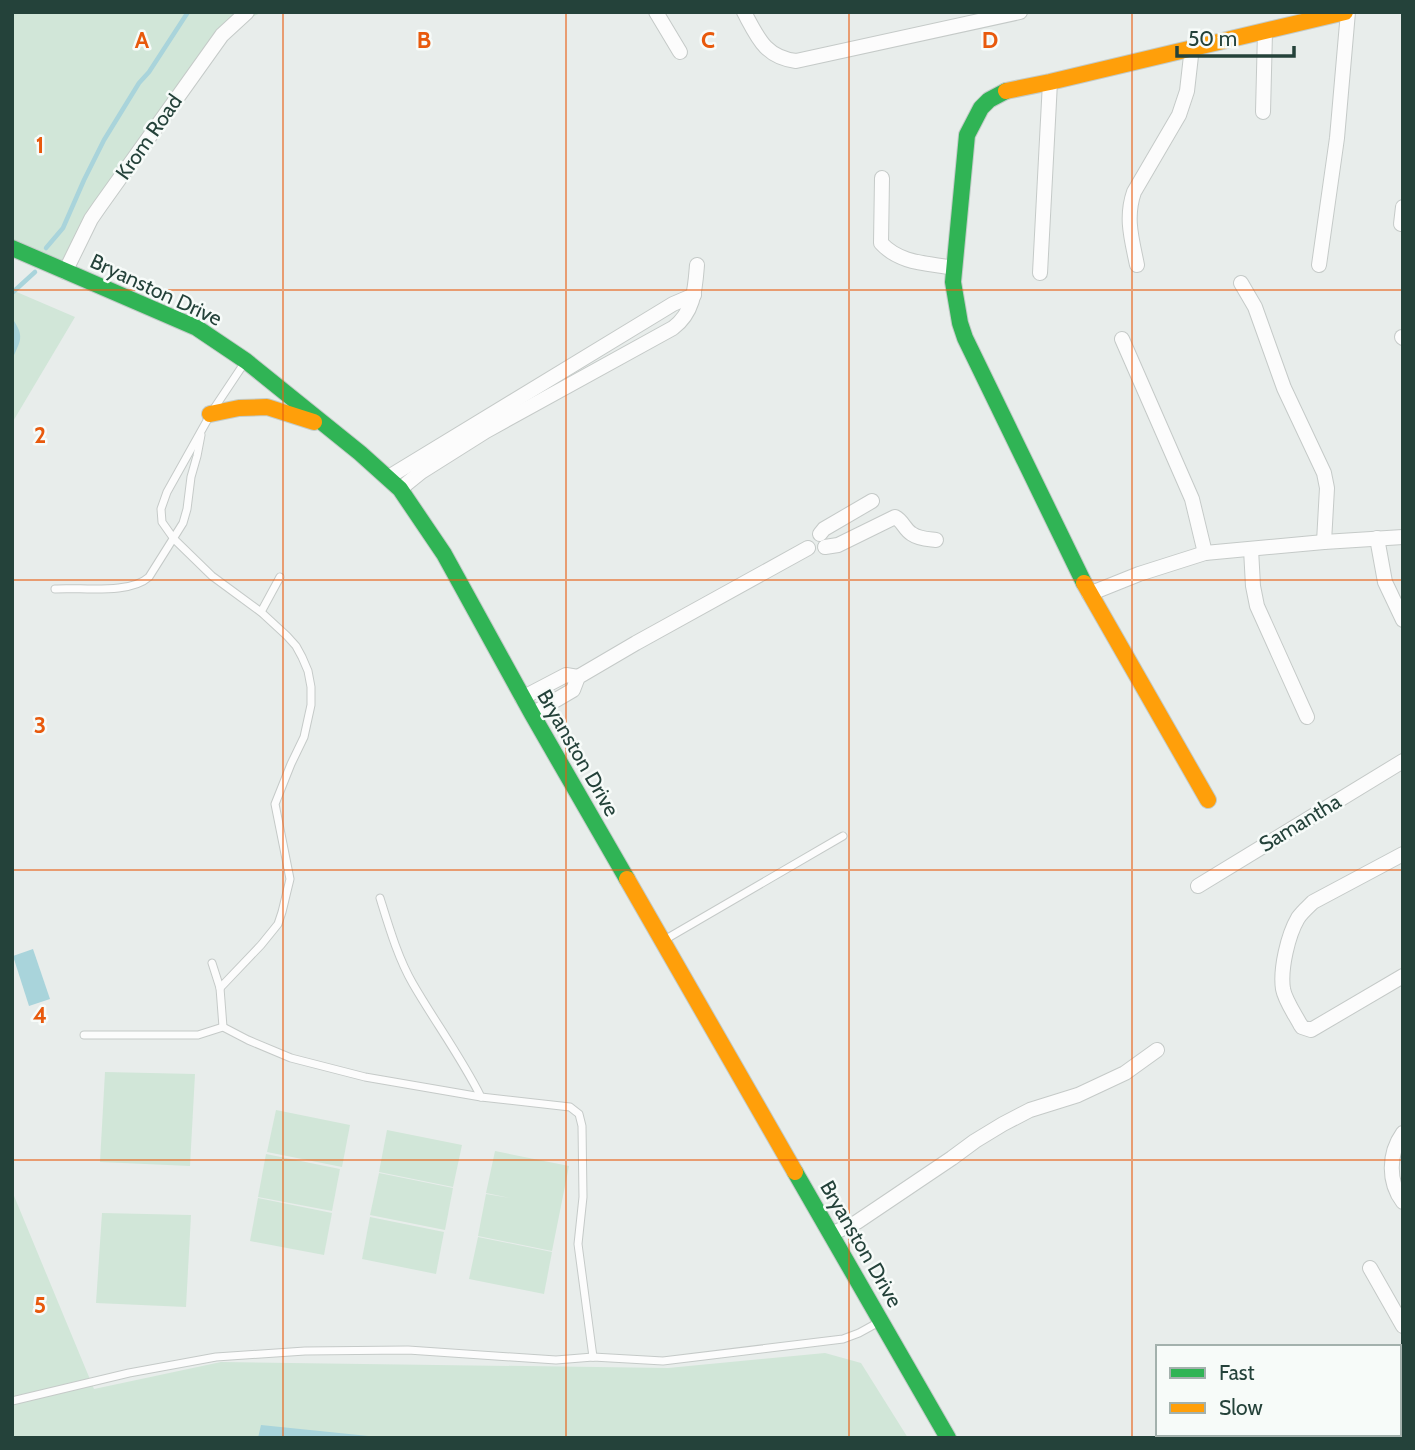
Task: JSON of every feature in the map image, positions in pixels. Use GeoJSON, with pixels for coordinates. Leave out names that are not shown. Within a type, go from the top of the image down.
{"type":"FeatureCollection","features":[{"type":"Feature","properties":{"kind":"street","name":"Krom Road"},"geometry":{"type":"LineString","coordinates":[[65,272],[100,206],[222,35],[247,12]]}},
{"type":"Feature","properties":{"kind":"street"},"geometry":{"type":"LineString","coordinates":[[656,12],[680,52]]}},
{"type":"Feature","properties":{"kind":"street"},"geometry":{"type":"LineString","coordinates":[[744,12],[768,51],[796,61],[1020,12]]}},
{"type":"Feature","properties":{"kind":"street"},"geometry":{"type":"LineString","coordinates":[[1208,800],[1089,594],[965,338],[953,282],[967,135],[973,117],[985,102],[999,92],[1346,12],[1337,138],[1320,265]]}},
{"type":"Feature","properties":{"kind":"street"},"geometry":{"type":"LineString","coordinates":[[1263,111],[1265,32]]}},
{"type":"Feature","properties":{"kind":"street"},"geometry":{"type":"LineString","coordinates":[[1137,265],[1129,227],[1130,203],[1179,115],[1187,91],[1192,47]]}},
{"type":"Feature","properties":{"kind":"street"},"geometry":{"type":"LineString","coordinates":[[1040,273],[1049,82]]}},
{"type":"Feature","properties":{"kind":"street"},"geometry":{"type":"LineString","coordinates":[[882,178],[881,243],[889,252],[916,262],[954,268]]}},
{"type":"Feature","properties":{"kind":"street"},"geometry":{"type":"LineString","coordinates":[[1401,225],[1403,207]]}},
{"type":"Feature","properties":{"kind":"street","name":"Bryanston Drive"},"geometry":{"type":"LineString","coordinates":[[12,248],[197,328],[246,361],[400,489],[444,554],[522,698],[948,1438]]}},
{"type":"Feature","properties":{"kind":"street"},"geometry":{"type":"LineString","coordinates":[[400,489],[421,472],[486,431],[673,328],[687,315],[691,306],[697,265]]}},
{"type":"Feature","properties":{"kind":"street"},"geometry":{"type":"LineString","coordinates":[[1241,283],[1255,307],[1284,388],[1324,473],[1324,542]]}},
{"type":"Feature","properties":{"kind":"street"},"geometry":{"type":"LineString","coordinates":[[387,478],[673,304],[694,295]]}},
{"type":"Feature","properties":{"kind":"street"},"geometry":{"type":"LineString","coordinates":[[1122,339],[1192,499],[1205,554]]}},
{"type":"Feature","properties":{"kind":"street"},"geometry":{"type":"LineString","coordinates":[[210,414],[239,408],[267,407],[326,426]]}},
{"type":"Feature","properties":{"kind":"street"},"geometry":{"type":"LineString","coordinates":[[823,540],[824,529],[872,501]]}},
{"type":"Feature","properties":{"kind":"street"},"geometry":{"type":"LineString","coordinates":[[532,714],[573,690],[578,677],[808,548],[808,538],[812,534],[838,545],[895,517],[901,520],[912,535],[936,540]]}},
{"type":"Feature","properties":{"kind":"street"},"geometry":{"type":"LineString","coordinates":[[1089,594],[1139,574],[1205,554],[1403,537]]}},
{"type":"Feature","properties":{"kind":"street"},"geometry":{"type":"LineString","coordinates":[[1377,538],[1385,582],[1403,620]]}},
{"type":"Feature","properties":{"kind":"street"},"geometry":{"type":"LineString","coordinates":[[1251,549],[1257,607],[1307,717]]}},
{"type":"Feature","properties":{"kind":"street"},"geometry":{"type":"LineString","coordinates":[[522,698],[566,675],[578,677]]}},
{"type":"Feature","properties":{"kind":"street","name":"Samantha"},"geometry":{"type":"LineString","coordinates":[[1198,886],[1403,761]]}},
{"type":"Feature","properties":{"kind":"street"},"geometry":{"type":"LineString","coordinates":[[1403,855],[1306,908],[1298,917],[1285,957],[1283,990],[1302,1027],[1311,1030],[1403,976]]}},
{"type":"Feature","properties":{"kind":"street"},"geometry":{"type":"LineString","coordinates":[[831,1234],[857,1222],[1003,1124],[1030,1110],[1078,1095],[1125,1073],[1157,1050]]}},
{"type":"Feature","properties":{"kind":"street"},"geometry":{"type":"LineString","coordinates":[[1403,1133],[1392,1158],[1392,1179],[1396,1193],[1403,1202]]}},
{"type":"Feature","properties":{"kind":"street"},"geometry":{"type":"LineString","coordinates":[[1370,1268],[1403,1326]]}},
{"type":"Feature","properties":{"kind":"lane"},"geometry":{"type":"LineString","coordinates":[[220,988],[261,945],[278,924],[282,912],[290,879],[275,804],[304,737],[311,705],[311,687],[302,657],[287,636],[261,612],[212,576],[174,539],[162,522],[163,501],[181,464],[210,414],[246,361]]}},
{"type":"Feature","properties":{"kind":"lane"},"geometry":{"type":"LineString","coordinates":[[55,589],[130,586],[149,577],[186,517],[191,477],[202,431]]}},
{"type":"Feature","properties":{"kind":"lane"},"geometry":{"type":"LineString","coordinates":[[261,612],[280,577]]}},
{"type":"Feature","properties":{"kind":"lane"},"geometry":{"type":"LineString","coordinates":[[662,941],[843,836]]}},
{"type":"Feature","properties":{"kind":"lane"},"geometry":{"type":"LineString","coordinates":[[380,898],[394,941],[412,982],[481,1097]]}},
{"type":"Feature","properties":{"kind":"lane"},"geometry":{"type":"LineString","coordinates":[[212,963],[220,988],[223,1027]]}},
{"type":"Feature","properties":{"kind":"lane"},"geometry":{"type":"LineString","coordinates":[[84,1035],[198,1035],[223,1027],[270,1050],[315,1065],[365,1077],[481,1097],[570,1107],[579,1114],[582,1126],[583,1197],[578,1244],[593,1357]]}},
{"type":"Feature","properties":{"kind":"lane"},"geometry":{"type":"LineString","coordinates":[[12,1401],[129,1373],[216,1357],[305,1351],[408,1350],[556,1360],[593,1357],[663,1361],[843,1339],[881,1321]]}},
{"type":"Feature","properties":{"kind":"green space"},"geometry":{"type":"Polygon","coordinates":[[[12,12],[263,12],[230,27],[90,218],[68,268],[12,244],[12,12]]]}},
{"type":"Feature","properties":{"kind":"green space"},"geometry":{"type":"Polygon","coordinates":[[[12,290],[75,317],[12,423],[12,290]]]}},
{"type":"Feature","properties":{"kind":"green space"},"geometry":{"type":"Polygon","coordinates":[[[105,1072],[195,1074],[190,1166],[100,1162],[105,1072]]]}},
{"type":"Feature","properties":{"kind":"green space"},"geometry":{"type":"Polygon","coordinates":[[[276,1110],[350,1125],[342,1167],[267,1152],[276,1110]]]}},
{"type":"Feature","properties":{"kind":"green space"},"geometry":{"type":"Polygon","coordinates":[[[387,1130],[462,1145],[453,1187],[379,1172],[387,1130]]]}},
{"type":"Feature","properties":{"kind":"green space"},"geometry":{"type":"Polygon","coordinates":[[[495,1151],[569,1166],[552,1251],[478,1236],[486,1194],[510,1198],[486,1193],[495,1151]]]}},
{"type":"Feature","properties":{"kind":"green space"},"geometry":{"type":"Polygon","coordinates":[[[266,1154],[340,1169],[332,1211],[258,1197],[266,1154]]]}},
{"type":"Feature","properties":{"kind":"green space"},"geometry":{"type":"Polygon","coordinates":[[[379,1173],[453,1188],[445,1230],[370,1215],[379,1173]]]}},
{"type":"Feature","properties":{"kind":"green space"},"geometry":{"type":"Polygon","coordinates":[[[12,1191],[94,1389],[221,1362],[668,1368],[825,1353],[861,1363],[908,1438],[12,1438],[12,1191]]]}},
{"type":"Feature","properties":{"kind":"green space"},"geometry":{"type":"Polygon","coordinates":[[[258,1198],[332,1213],[324,1255],[250,1241],[258,1198]]]}},
{"type":"Feature","properties":{"kind":"green space"},"geometry":{"type":"Polygon","coordinates":[[[102,1213],[191,1215],[186,1307],[96,1303],[102,1213]]]}},
{"type":"Feature","properties":{"kind":"green space"},"geometry":{"type":"Polygon","coordinates":[[[370,1217],[444,1232],[436,1274],[362,1259],[370,1217]]]}},
{"type":"Feature","properties":{"kind":"green space"},"geometry":{"type":"Polygon","coordinates":[[[478,1237],[552,1252],[544,1294],[469,1279],[478,1237]]]}},
{"type":"Feature","properties":{"kind":"water"},"geometry":{"type":"Polygon","coordinates":[[[12,321],[18,327],[20,337],[12,361],[12,321]]]}},
{"type":"Feature","properties":{"kind":"water"},"geometry":{"type":"Polygon","coordinates":[[[33,949],[50,999],[29,1006],[13,956],[33,949]]]}},
{"type":"Feature","properties":{"kind":"water"},"geometry":{"type":"Polygon","coordinates":[[[261,1425],[388,1438],[258,1438],[261,1425]]]}},
{"type":"Feature","properties":{"kind":"waterway"},"geometry":{"type":"LineString","coordinates":[[46,248],[63,228],[104,140],[188,12]]}},
{"type":"Feature","properties":{"kind":"waterway"},"geometry":{"type":"LineString","coordinates":[[12,293],[35,272]]}},
{"type":"Feature","properties":{"kind":"traffic: fast"},"geometry":{"type":"LineString","coordinates":[[1006,91],[989,100],[981,108],[967,135],[953,282],[965,338],[1084,583]]}},
{"type":"Feature","properties":{"kind":"traffic: fast"},"geometry":{"type":"LineString","coordinates":[[12,248],[197,328],[246,361],[360,453],[400,489],[444,554],[627,879]]}},
{"type":"Feature","properties":{"kind":"traffic: fast"},"geometry":{"type":"LineString","coordinates":[[795,1172],[948,1438]]}},
{"type":"Feature","properties":{"kind":"traffic: slow"},"geometry":{"type":"LineString","coordinates":[[1006,91],[1345,12]]}},
{"type":"Feature","properties":{"kind":"traffic: slow"},"geometry":{"type":"LineString","coordinates":[[210,414],[239,408],[267,407],[314,422]]}},
{"type":"Feature","properties":{"kind":"traffic: slow"},"geometry":{"type":"LineString","coordinates":[[1084,583],[1208,800]]}},
{"type":"Feature","properties":{"kind":"traffic: slow"},"geometry":{"type":"LineString","coordinates":[[627,879],[795,1172]]}}]}
